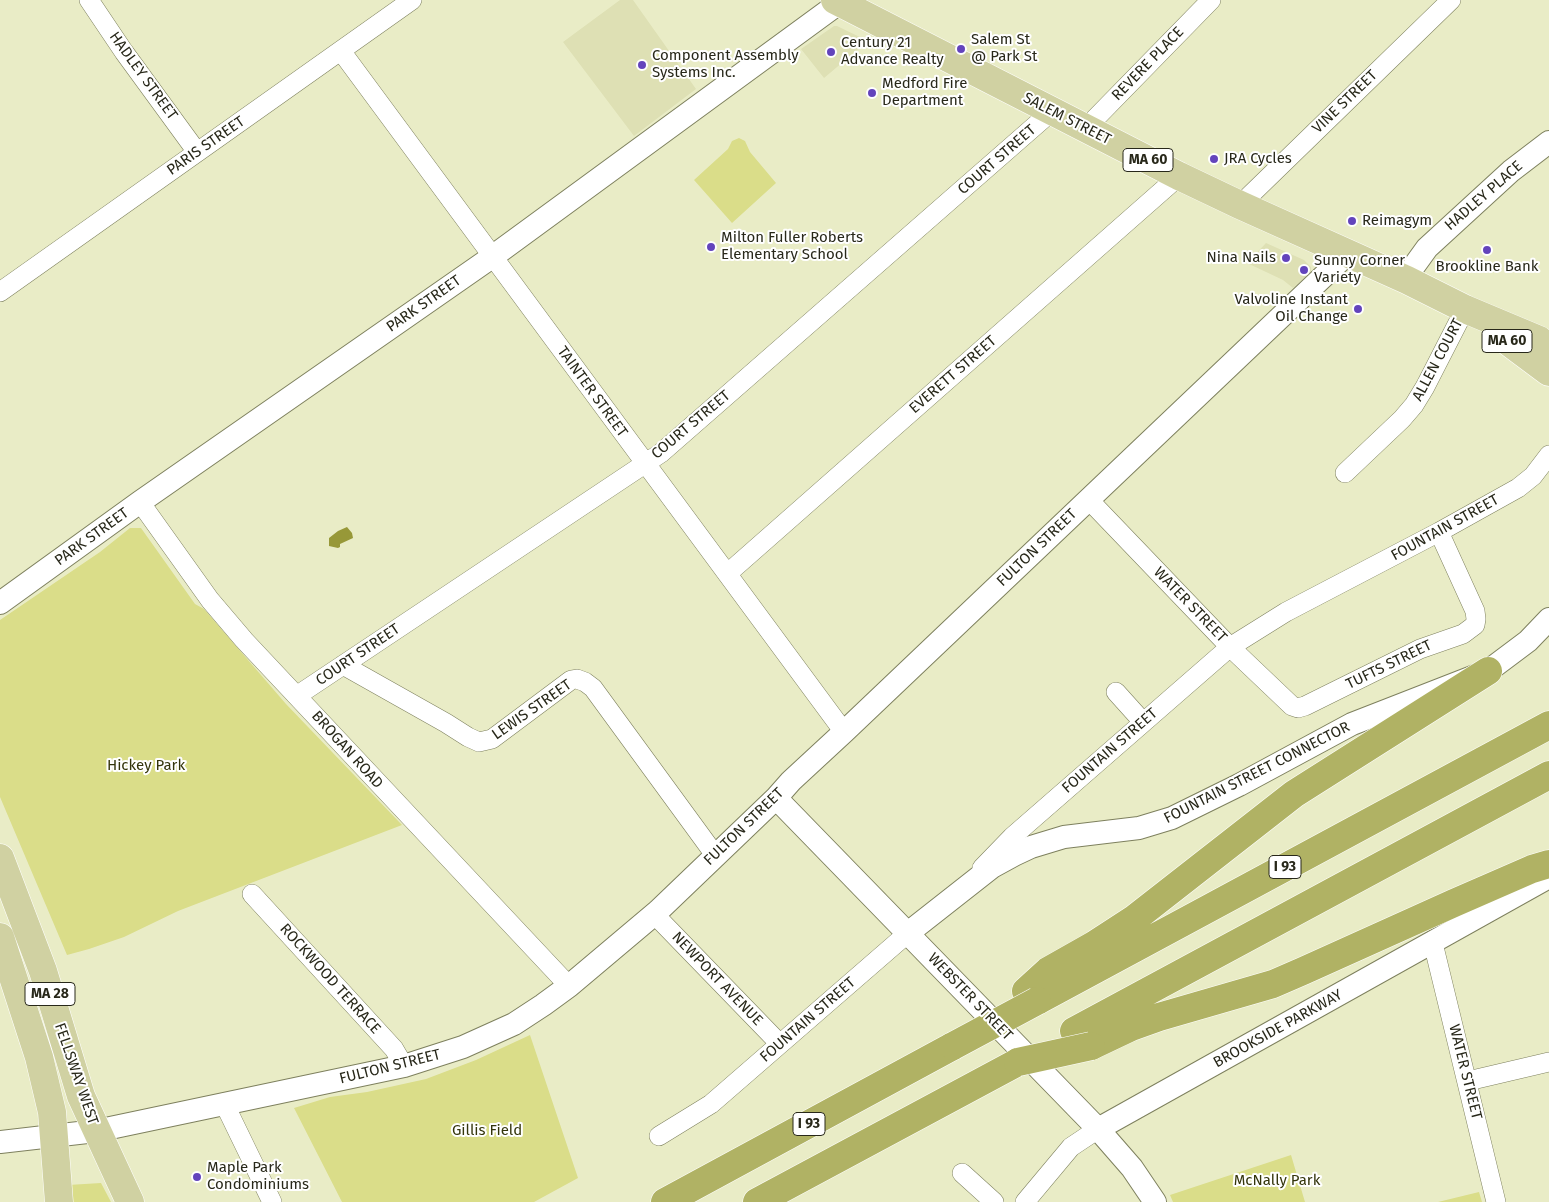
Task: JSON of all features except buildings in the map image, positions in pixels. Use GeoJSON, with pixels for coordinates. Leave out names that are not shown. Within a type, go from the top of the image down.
{"type":"FeatureCollection","features":[{"type":"Feature","properties":{"kind":"highway"},"geometry":{"type":"LineString","coordinates":[[1032,996],[1048,971],[1094,945],[1152,905],[1294,794],[1488,671]]}},
{"type":"Feature","properties":{"kind":"highway","name":"I 93"},"geometry":{"type":"LineString","coordinates":[[665,1202],[986,1029],[1032,996],[1541,729]]}},
{"type":"Feature","properties":{"kind":"highway"},"geometry":{"type":"LineString","coordinates":[[1083,1038],[1549,775]]}},
{"type":"Feature","properties":{"kind":"highway"},"geometry":{"type":"LineString","coordinates":[[757,1202],[1018,1062],[1083,1038],[1130,1027],[1273,984],[1462,899],[1532,869],[1549,864]]}},
{"type":"Feature","properties":{"kind":"main road","name":"SALEM STREET"},"geometry":{"type":"LineString","coordinates":[[840,1],[1179,176],[1407,280],[1465,310],[1546,344]]}},
{"type":"Feature","properties":{"kind":"main road","name":"SALEM STREET"},"geometry":{"type":"LineString","coordinates":[[1465,310],[1549,372]]}},
{"type":"Feature","properties":{"kind":"main road","name":"FELLSWAY WEST"},"geometry":{"type":"LineString","coordinates":[[0,858],[43,971],[81,1096],[130,1202]]}},
{"type":"Feature","properties":{"kind":"main road","name":"FELLSWAY WEST"},"geometry":{"type":"LineString","coordinates":[[0,937],[39,1057],[52,1112],[59,1202]]}},
{"type":"Feature","properties":{"kind":"street","name":"HADLEY STREET"},"geometry":{"type":"LineString","coordinates":[[89,0],[124,52],[198,152]]}},
{"type":"Feature","properties":{"kind":"street","name":"PARIS STREET"},"geometry":{"type":"LineString","coordinates":[[0,292],[412,0]]}},
{"type":"Feature","properties":{"kind":"street","name":"REVERE PLACE"},"geometry":{"type":"LineString","coordinates":[[1086,128],[1138,77],[1211,0]]}},
{"type":"Feature","properties":{"kind":"street","name":"VINE STREET"},"geometry":{"type":"LineString","coordinates":[[1240,205],[1451,0]]}},
{"type":"Feature","properties":{"kind":"street","name":"PARK STREET"},"geometry":{"type":"LineString","coordinates":[[0,603],[140,502],[492,257],[840,1]]}},
{"type":"Feature","properties":{"kind":"street","name":"TAINTER STREET"},"geometry":{"type":"LineString","coordinates":[[340,51],[844,732]]}},
{"type":"Feature","properties":{"kind":"street","name":"COURT STREET"},"geometry":{"type":"LineString","coordinates":[[298,696],[644,462],[661,453],[1052,111]]}},
{"type":"Feature","properties":{"kind":"street","name":"HADLEY PLACE"},"geometry":{"type":"LineString","coordinates":[[1407,280],[1427,248],[1511,171],[1549,142]]}},
{"type":"Feature","properties":{"kind":"street","name":"EVERETT STREET"},"geometry":{"type":"LineString","coordinates":[[727,574],[1179,176]]}},
{"type":"Feature","properties":{"kind":"street","name":"FULTON STREET"},"geometry":{"type":"LineString","coordinates":[[0,1142],[96,1131],[404,1066],[463,1047],[514,1024],[569,986],[654,914],[776,798],[791,781],[1347,254]]}},
{"type":"Feature","properties":{"kind":"street","name":"ALLEN COURT"},"geometry":{"type":"LineString","coordinates":[[1345,473],[1402,419],[1414,404],[1430,379],[1465,310]]}},
{"type":"Feature","properties":{"kind":"street","name":"FOUNTAIN STREET"},"geometry":{"type":"LineString","coordinates":[[659,1136],[688,1120],[711,1104],[908,933],[954,898],[1012,836],[1230,647],[1286,612],[1439,532],[1518,488],[1534,476],[1549,455]]}},
{"type":"Feature","properties":{"kind":"street","name":"WATER STREET"},"geometry":{"type":"LineString","coordinates":[[1089,500],[1230,647],[1295,708]]}},
{"type":"Feature","properties":{"kind":"street","name":"BROGAN ROAD"},"geometry":{"type":"LineString","coordinates":[[140,502],[210,600],[244,640],[569,986]]}},
{"type":"Feature","properties":{"kind":"street","name":"TUFTS STREET"},"geometry":{"type":"LineString","coordinates":[[1295,708],[1305,706],[1420,649],[1463,634],[1475,625],[1476,618],[1473,606],[1439,532]]}},
{"type":"Feature","properties":{"kind":"street","name":"FOUNTAIN STREET CONNECTOR"},"geometry":{"type":"LineString","coordinates":[[954,898],[992,867],[1031,847],[1064,837],[1139,828],[1172,818],[1239,785],[1352,724],[1488,671],[1528,642],[1549,619]]}},
{"type":"Feature","properties":{"kind":"street","name":"LEWIS STREET"},"geometry":{"type":"LineString","coordinates":[[343,665],[479,742],[492,739],[571,680],[577,679],[585,682],[593,688],[715,855]]}},
{"type":"Feature","properties":{"kind":"street"},"geometry":{"type":"LineString","coordinates":[[1116,692],[1142,722]]}},
{"type":"Feature","properties":{"kind":"street","name":"WEBSTER STREET"},"geometry":{"type":"LineString","coordinates":[[776,798],[1098,1130],[1132,1168],[1155,1202]]}},
{"type":"Feature","properties":{"kind":"street","name":"BROOKSIDE PARKWAY"},"geometry":{"type":"LineString","coordinates":[[1025,1202],[1071,1147],[1098,1130],[1549,877]]}},
{"type":"Feature","properties":{"kind":"street","name":"ROCKWOOD TERRACE"},"geometry":{"type":"LineString","coordinates":[[252,894],[394,1049],[404,1066]]}},
{"type":"Feature","properties":{"kind":"street","name":"NEWPORT AVENUE"},"geometry":{"type":"LineString","coordinates":[[654,914],[780,1044]]}},
{"type":"Feature","properties":{"kind":"street","name":"WATER STREET"},"geometry":{"type":"LineString","coordinates":[[1433,943],[1496,1202]]}},
{"type":"Feature","properties":{"kind":"street"},"geometry":{"type":"LineString","coordinates":[[1468,1081],[1549,1062]]}},
{"type":"Feature","properties":{"kind":"street"},"geometry":{"type":"LineString","coordinates":[[224,1103],[272,1202]]}},
{"type":"Feature","properties":{"kind":"street"},"geometry":{"type":"LineString","coordinates":[[962,1174],[994,1202]]}},
{"type":"Feature","properties":{"kind":"shaded area"},"geometry":{"type":"Polygon","coordinates":[[[620,0],[633,0],[696,89],[634,136],[563,42],[620,0]]]}},
{"type":"Feature","properties":{"kind":"shaded area"},"geometry":{"type":"Polygon","coordinates":[[[834,26],[868,41],[824,78],[801,49],[834,26]]]}},
{"type":"Feature","properties":{"kind":"shaded area"},"geometry":{"type":"Polygon","coordinates":[[[1266,243],[1304,260],[1311,267],[1311,272],[1293,288],[1283,280],[1247,263],[1266,243]]]}},
{"type":"Feature","properties":{"kind":"shaded area"},"geometry":{"type":"Polygon","coordinates":[[[347,527],[352,533],[353,538],[340,544],[338,548],[329,546],[329,538],[347,527]]]}},
{"type":"Feature","properties":{"kind":"green space"},"geometry":{"type":"Polygon","coordinates":[[[739,138],[745,141],[750,152],[776,183],[732,223],[694,180],[728,149],[732,141],[739,138]]]}},
{"type":"Feature","properties":{"kind":"green space","name":"Hickey Park"},"geometry":{"type":"Polygon","coordinates":[[[130,528],[141,528],[195,604],[204,609],[286,704],[402,825],[178,911],[124,937],[67,955],[0,797],[0,620],[100,552],[130,528]]]}},
{"type":"Feature","properties":{"kind":"green space","name":"Gillis Field"},"geometry":{"type":"Polygon","coordinates":[[[530,1035],[578,1178],[534,1202],[342,1202],[294,1108],[330,1097],[367,1092],[426,1079],[476,1060],[530,1035]]]}},
{"type":"Feature","properties":{"kind":"green space","name":"McNally Park"},"geometry":{"type":"Polygon","coordinates":[[[1291,1155],[1305,1202],[1173,1202],[1170,1195],[1291,1155]]]}},
{"type":"Feature","properties":{"kind":"green space"},"geometry":{"type":"Polygon","coordinates":[[[101,1183],[111,1202],[69,1202],[68,1185],[101,1183]]]}},
{"type":"Feature","properties":{"kind":"green space"},"geometry":{"type":"Polygon","coordinates":[[[1479,1192],[1482,1202],[1438,1202],[1479,1192]]]}},
{"type":"Feature","properties":{"kind":"place","name":"Salem St @ Park St"},"geometry":{"type":"Point","coordinates":[961,49]}},
{"type":"Feature","properties":{"kind":"place","name":"Century 21 Advance Realty"},"geometry":{"type":"Point","coordinates":[831,52]}},
{"type":"Feature","properties":{"kind":"place","name":"Component Assembly Systems Inc."},"geometry":{"type":"Point","coordinates":[642,65]}},
{"type":"Feature","properties":{"kind":"place","name":"Medford Fire Department"},"geometry":{"type":"Point","coordinates":[872,93]}},
{"type":"Feature","properties":{"kind":"place","name":"JRA Cycles"},"geometry":{"type":"Point","coordinates":[1214,159]}},
{"type":"Feature","properties":{"kind":"place","name":"Reimagym"},"geometry":{"type":"Point","coordinates":[1352,221]}},
{"type":"Feature","properties":{"kind":"place","name":"Milton Fuller Roberts Elementary School"},"geometry":{"type":"Point","coordinates":[711,247]}},
{"type":"Feature","properties":{"kind":"place","name":"Brookline Bank"},"geometry":{"type":"Point","coordinates":[1487,250]}},
{"type":"Feature","properties":{"kind":"place","name":"Nina Nails"},"geometry":{"type":"Point","coordinates":[1286,258]}},
{"type":"Feature","properties":{"kind":"place","name":"Sunny Corner Variety"},"geometry":{"type":"Point","coordinates":[1304,270]}},
{"type":"Feature","properties":{"kind":"place","name":"Valvoline Instant Oil Change"},"geometry":{"type":"Point","coordinates":[1358,309]}},
{"type":"Feature","properties":{"kind":"place","name":"Maple Park Condominiums"},"geometry":{"type":"Point","coordinates":[197,1177]}}]}
